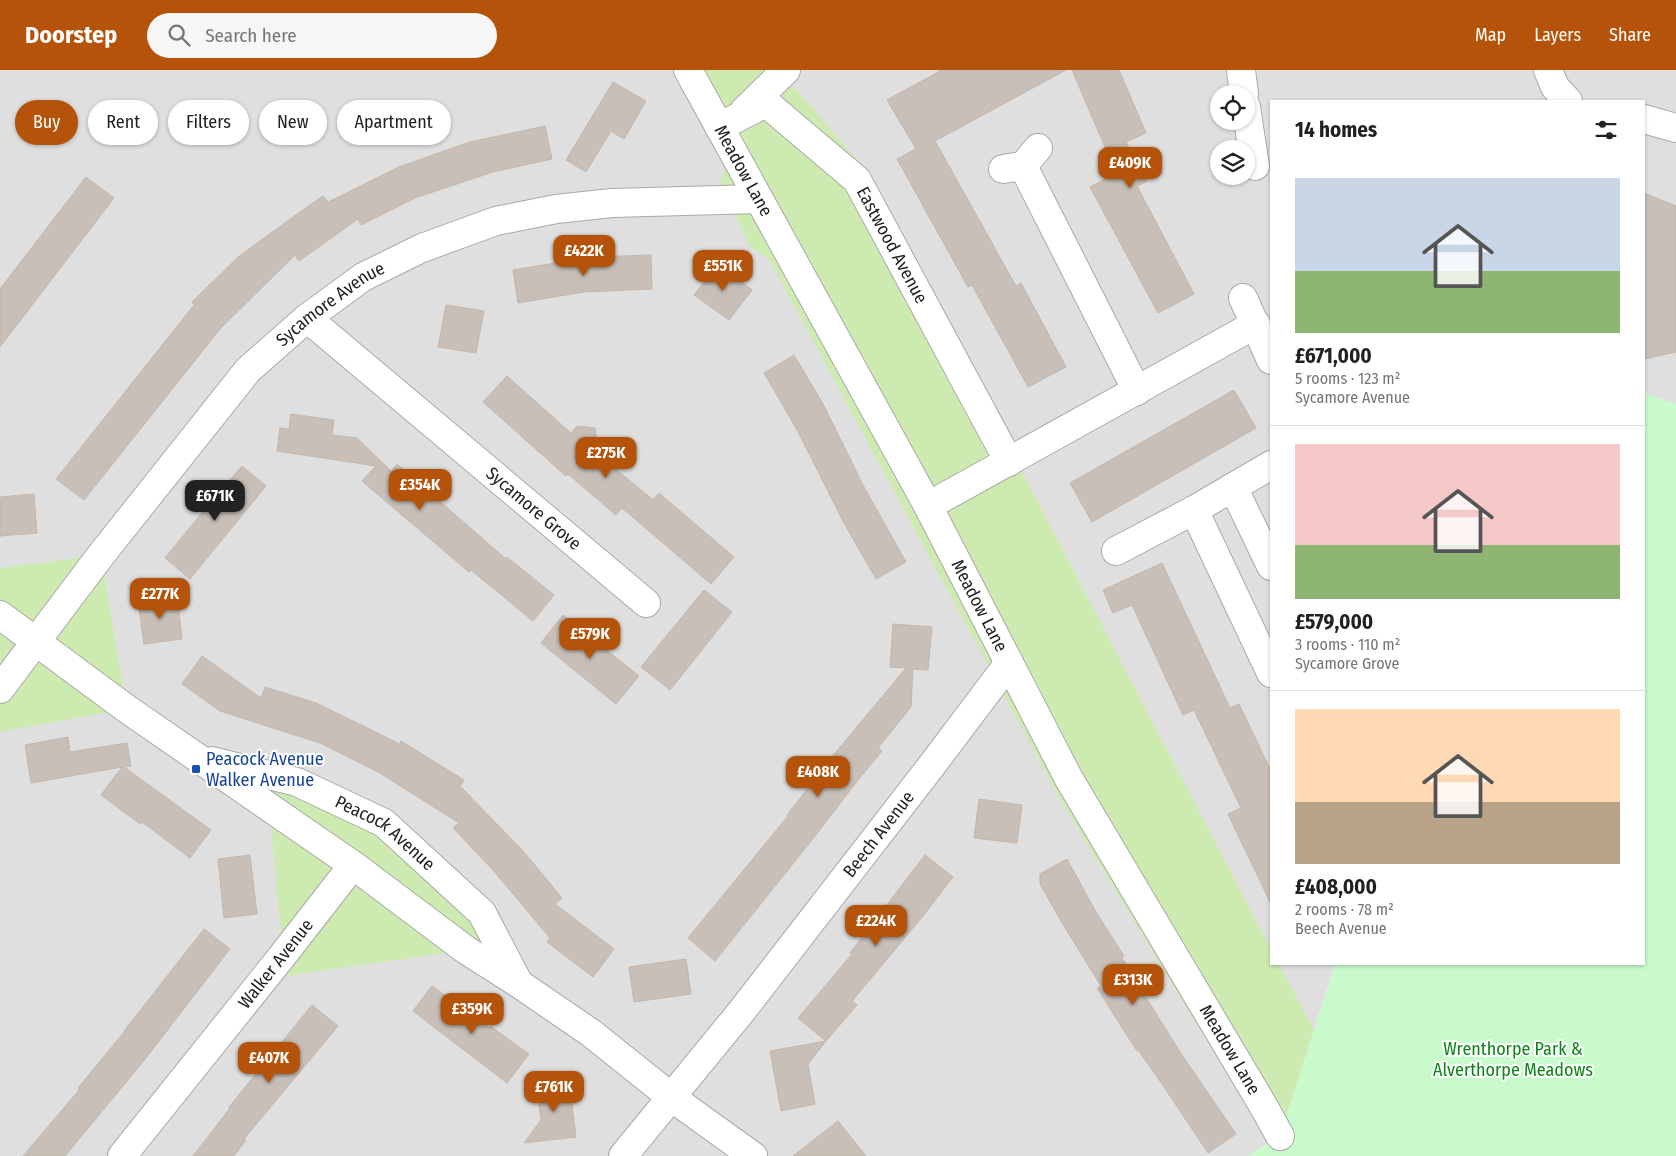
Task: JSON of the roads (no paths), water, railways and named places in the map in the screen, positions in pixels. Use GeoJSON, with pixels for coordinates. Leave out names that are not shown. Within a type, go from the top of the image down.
{"type":"FeatureCollection","features":[{"type":"Feature","properties":{"kind":"street","name":"Meadow Lane"},"geometry":{"type":"LineString","coordinates":[[688,70],[728,122],[758,199],[928,506],[1069,779],[1280,1136]]}},
{"type":"Feature","properties":{"kind":"street"},"geometry":{"type":"LineString","coordinates":[[728,122],[786,70]]}},
{"type":"Feature","properties":{"kind":"street"},"geometry":{"type":"LineString","coordinates":[[1241,70],[1243,85]]}},
{"type":"Feature","properties":{"kind":"street"},"geometry":{"type":"LineString","coordinates":[[1548,70],[1555,87],[1567,100]]}},
{"type":"Feature","properties":{"kind":"street","name":"Eastwood Avenue"},"geometry":{"type":"LineString","coordinates":[[728,122],[766,103],[857,180],[1009,462]]}},
{"type":"Feature","properties":{"kind":"street"},"geometry":{"type":"LineString","coordinates":[[1645,119],[1676,128]]}},
{"type":"Feature","properties":{"kind":"street"},"geometry":{"type":"LineString","coordinates":[[1021,161],[1137,390]]}},
{"type":"Feature","properties":{"kind":"street","name":"Sycamore Avenue"},"geometry":{"type":"LineString","coordinates":[[0,689],[101,555],[248,370],[307,318],[364,277],[422,248],[496,221],[556,209],[612,203],[758,199]]}},
{"type":"Feature","properties":{"kind":"street"},"geometry":{"type":"LineString","coordinates":[[1243,298],[1270,358]]}},
{"type":"Feature","properties":{"kind":"street","name":"Sycamore Grove"},"geometry":{"type":"LineString","coordinates":[[307,318],[646,603]]}},
{"type":"Feature","properties":{"kind":"street"},"geometry":{"type":"LineString","coordinates":[[928,506],[1256,324]]}},
{"type":"Feature","properties":{"kind":"street"},"geometry":{"type":"LineString","coordinates":[[1116,551],[1194,510],[1270,466]]}},
{"type":"Feature","properties":{"kind":"street"},"geometry":{"type":"LineString","coordinates":[[1233,487],[1270,564]]}},
{"type":"Feature","properties":{"kind":"street"},"geometry":{"type":"LineString","coordinates":[[1194,510],[1270,672]]}},
{"type":"Feature","properties":{"kind":"street","name":"Peacock Avenue"},"geometry":{"type":"LineString","coordinates":[[0,615],[126,709],[353,865],[466,950],[591,1033],[671,1097],[753,1156]]}},
{"type":"Feature","properties":{"kind":"street","name":"Beech Avenue"},"geometry":{"type":"LineString","coordinates":[[623,1156],[741,1012],[1009,663]]}},
{"type":"Feature","properties":{"kind":"street","name":"Peacock Avenue"},"geometry":{"type":"LineString","coordinates":[[196,757],[297,782],[384,824],[482,913],[518,983]]}},
{"type":"Feature","properties":{"kind":"street","name":"Walker Avenue"},"geometry":{"type":"LineString","coordinates":[[122,1156],[284,955],[353,865]]}},
{"type":"Feature","properties":{"kind":"place","name":"Peacock Avenue Walker Avenue"},"geometry":{"type":"Point","coordinates":[196,769]}},
{"type":"Feature","properties":{"kind":"park label","name":"Wrenthorpe Park & Alverthorpe Meadows"},"geometry":{"type":"Point","coordinates":[1513,1060]}}]}
